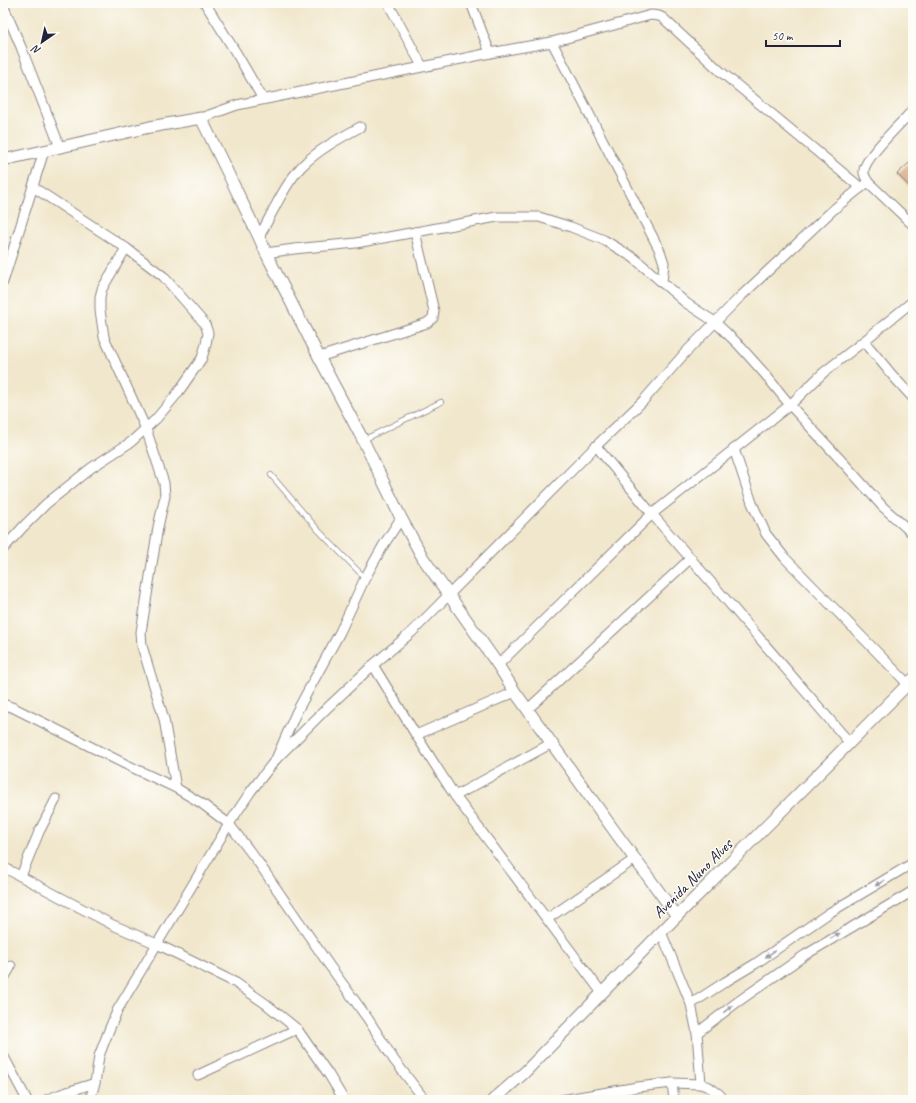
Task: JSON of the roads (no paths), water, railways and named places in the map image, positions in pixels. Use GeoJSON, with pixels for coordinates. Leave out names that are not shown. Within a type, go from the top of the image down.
{"type":"FeatureCollection","features":[{"type":"Feature","properties":{"kind":"street"},"geometry":{"type":"LineString","coordinates":[[205,3],[263,99]]}},
{"type":"Feature","properties":{"kind":"street"},"geometry":{"type":"LineString","coordinates":[[388,3],[422,66]]}},
{"type":"Feature","properties":{"kind":"street"},"geometry":{"type":"LineString","coordinates":[[471,3],[490,53]]}},
{"type":"Feature","properties":{"kind":"street"},"geometry":{"type":"LineString","coordinates":[[3,5],[60,147]]}},
{"type":"Feature","properties":{"kind":"street"},"geometry":{"type":"LineString","coordinates":[[3,160],[201,118],[237,105],[263,99],[422,66],[552,42],[651,15],[660,16],[720,71],[860,188]]}},
{"type":"Feature","properties":{"kind":"street"},"geometry":{"type":"LineString","coordinates":[[552,42],[660,251],[664,263],[662,283]]}},
{"type":"Feature","properties":{"kind":"street"},"geometry":{"type":"LineString","coordinates":[[913,110],[875,150],[864,169],[864,175],[868,182],[913,225]]}},
{"type":"Feature","properties":{"kind":"street"},"geometry":{"type":"LineString","coordinates":[[201,118],[266,253],[364,440],[401,518],[423,558],[498,664],[515,692],[677,916]]}},
{"type":"Feature","properties":{"kind":"street"},"geometry":{"type":"LineString","coordinates":[[259,237],[287,185],[302,166],[327,146],[360,126]]}},
{"type":"Feature","properties":{"kind":"street"},"geometry":{"type":"LineString","coordinates":[[3,282],[44,151]]}},
{"type":"Feature","properties":{"kind":"street"},"geometry":{"type":"LineString","coordinates":[[90,1100],[99,1056],[118,1010],[229,824],[251,791],[276,759],[326,709],[412,632],[596,446],[643,401],[739,298],[834,210],[868,182]]}},
{"type":"Feature","properties":{"kind":"street"},"geometry":{"type":"LineString","coordinates":[[3,549],[46,504],[91,468],[131,442],[156,419],[173,399],[202,358],[208,333],[205,324],[163,276],[126,248],[32,187]]}},
{"type":"Feature","properties":{"kind":"street"},"geometry":{"type":"LineString","coordinates":[[266,253],[356,243],[497,217],[538,217],[571,227],[604,240],[634,258],[686,303],[715,322],[738,344],[790,405],[883,507],[913,534]]}},
{"type":"Feature","properties":{"kind":"street"},"geometry":{"type":"LineString","coordinates":[[320,357],[427,323],[433,318],[434,311],[415,232]]}},
{"type":"Feature","properties":{"kind":"street"},"geometry":{"type":"LineString","coordinates":[[126,248],[102,289],[100,297],[100,310],[104,337],[146,429],[161,470],[164,483],[165,496],[158,527],[141,632],[142,646],[164,719],[176,788]]}},
{"type":"Feature","properties":{"kind":"street"},"geometry":{"type":"LineString","coordinates":[[498,664],[652,514],[790,405],[823,373],[913,301]]}},
{"type":"Feature","properties":{"kind":"street"},"geometry":{"type":"LineString","coordinates":[[864,341],[913,398]]}},
{"type":"Feature","properties":{"kind":"street"},"geometry":{"type":"LineString","coordinates":[[596,446],[652,514],[849,742]]}},
{"type":"Feature","properties":{"kind":"street"},"geometry":{"type":"LineString","coordinates":[[734,449],[752,503],[766,534],[785,558],[910,681]]}},
{"type":"Feature","properties":{"kind":"street"},"geometry":{"type":"LineString","coordinates":[[276,759],[296,713],[340,632],[365,578],[401,518]]}},
{"type":"Feature","properties":{"kind":"street"},"geometry":{"type":"LineString","coordinates":[[528,709],[691,558]]}},
{"type":"Feature","properties":{"kind":"street"},"geometry":{"type":"LineString","coordinates":[[374,665],[416,736],[455,796],[602,993]]}},
{"type":"Feature","properties":{"kind":"street","name":"Avenida Nuno Alves"},"geometry":{"type":"LineString","coordinates":[[493,1100],[524,1072],[910,681]]}},
{"type":"Feature","properties":{"kind":"street"},"geometry":{"type":"LineString","coordinates":[[416,736],[515,692]]}},
{"type":"Feature","properties":{"kind":"street"},"geometry":{"type":"LineString","coordinates":[[3,704],[14,708],[176,788],[229,824],[258,862],[329,966],[368,1019],[394,1060],[425,1100]]}},
{"type":"Feature","properties":{"kind":"street"},"geometry":{"type":"LineString","coordinates":[[455,796],[552,743]]}},
{"type":"Feature","properties":{"kind":"street"},"geometry":{"type":"LineString","coordinates":[[21,876],[39,832],[56,799]]}},
{"type":"Feature","properties":{"kind":"street"},"geometry":{"type":"LineString","coordinates":[[547,919],[635,859]]}},
{"type":"Feature","properties":{"kind":"street"},"geometry":{"type":"LineString","coordinates":[[691,1004],[755,964],[829,913],[913,863]]}},
{"type":"Feature","properties":{"kind":"street"},"geometry":{"type":"LineString","coordinates":[[3,867],[113,925],[157,944],[236,983],[266,1004],[296,1029],[329,1075],[344,1100]]}},
{"type":"Feature","properties":{"kind":"street"},"geometry":{"type":"LineString","coordinates":[[697,1033],[736,1003],[804,955],[913,891]]}},
{"type":"Feature","properties":{"kind":"street"},"geometry":{"type":"LineString","coordinates":[[661,932],[691,1004],[697,1033],[701,1084]]}},
{"type":"Feature","properties":{"kind":"street"},"geometry":{"type":"LineString","coordinates":[[3,980],[11,966]]}},
{"type":"Feature","properties":{"kind":"street"},"geometry":{"type":"LineString","coordinates":[[198,1075],[296,1029]]}},
{"type":"Feature","properties":{"kind":"street"},"geometry":{"type":"LineString","coordinates":[[3,1055],[27,1100]]}},
{"type":"Feature","properties":{"kind":"street"},"geometry":{"type":"LineString","coordinates":[[672,1082],[674,1100]]}},
{"type":"Feature","properties":{"kind":"street"},"geometry":{"type":"LineString","coordinates":[[561,1100],[672,1082],[701,1084],[709,1087],[719,1094],[724,1100]]}},
{"type":"Feature","properties":{"kind":"street"},"geometry":{"type":"LineString","coordinates":[[46,1100],[94,1083]]}},
{"type":"Feature","properties":{"kind":"lane"},"geometry":{"type":"LineString","coordinates":[[364,440],[441,402]]}},
{"type":"Feature","properties":{"kind":"lane"},"geometry":{"type":"LineString","coordinates":[[271,475],[319,531],[365,578]]}}]}
